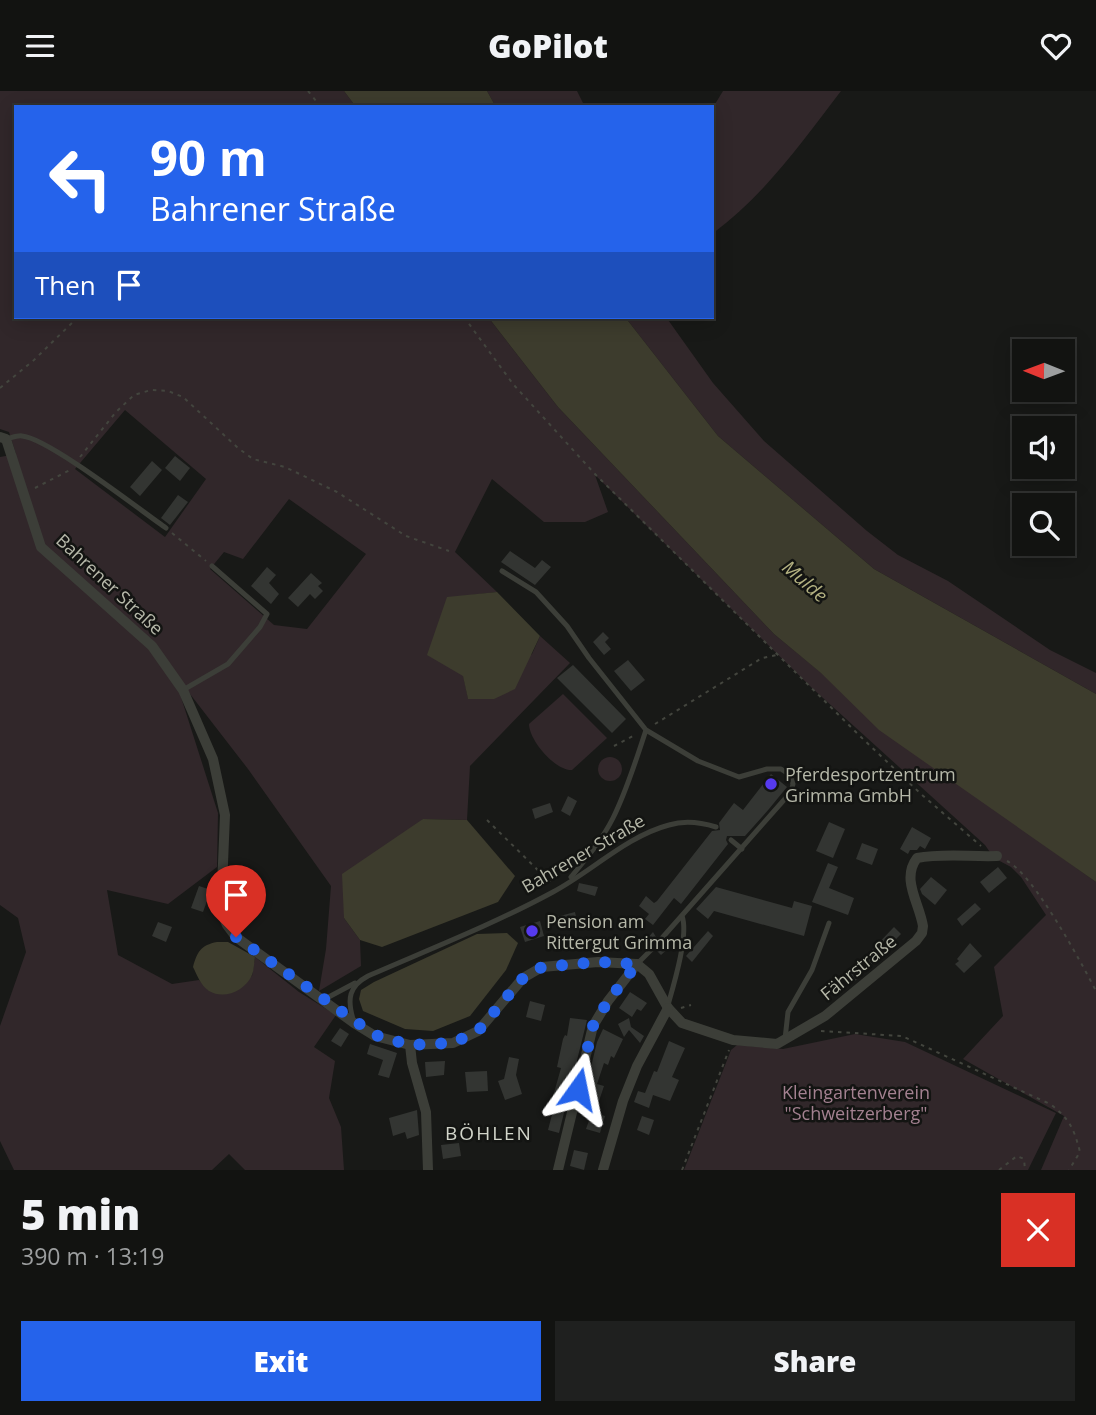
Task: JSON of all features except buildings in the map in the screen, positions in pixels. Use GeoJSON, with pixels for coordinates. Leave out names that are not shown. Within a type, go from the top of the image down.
{"type":"FeatureCollection","features":[{"type":"Feature","properties":{"kind":"street","name":"Bahrener Straße"},"geometry":{"type":"LineString","coordinates":[[3,438],[41,547],[152,646],[183,690],[213,759],[225,815],[221,911],[236,937],[354,1023],[375,1035],[410,1045],[453,1043],[478,1031],[523,978],[542,967],[598,962],[637,964]]}},
{"type":"Feature","properties":{"kind":"street","name":"Fährstraße"},"geometry":{"type":"LineString","coordinates":[[667,1007],[682,1023],[733,1040],[777,1044],[825,1016],[916,941],[922,933],[922,920],[909,881],[911,866],[917,857],[997,856]]}},
{"type":"Feature","properties":{"kind":"street"},"geometry":{"type":"LineString","coordinates":[[558,1170],[593,1026],[608,1001],[637,964],[649,974],[667,1007],[637,1066],[603,1170]]}},
{"type":"Feature","properties":{"kind":"street"},"geometry":{"type":"LineString","coordinates":[[410,1045],[412,1063],[426,1112],[428,1170]]}},
{"type":"Feature","properties":{"kind":"lane"},"geometry":{"type":"LineString","coordinates":[[3,438],[23,436],[41,443],[166,528]]}},
{"type":"Feature","properties":{"kind":"lane"},"geometry":{"type":"LineString","coordinates":[[183,690],[228,664],[260,627],[267,614],[212,566]]}},
{"type":"Feature","properties":{"kind":"lane"},"geometry":{"type":"LineString","coordinates":[[502,571],[536,592],[567,626],[646,730],[698,761],[739,777],[767,769],[781,769],[790,775],[793,784],[791,792],[662,939]]}},
{"type":"Feature","properties":{"kind":"lane"},"geometry":{"type":"LineString","coordinates":[[567,883],[612,820],[626,791],[646,730]]}},
{"type":"Feature","properties":{"kind":"lane","name":"Bahrener Straße"},"geometry":{"type":"LineString","coordinates":[[323,1000],[525,907],[557,890],[622,848],[667,825],[701,822],[716,827]]}},
{"type":"Feature","properties":{"kind":"lane"},"geometry":{"type":"LineString","coordinates":[[731,840],[742,849]]}},
{"type":"Feature","properties":{"kind":"lane"},"geometry":{"type":"LineString","coordinates":[[667,1007],[684,935],[685,922],[682,916]]}},
{"type":"Feature","properties":{"kind":"lane"},"geometry":{"type":"LineString","coordinates":[[785,1039],[788,1012],[812,970],[829,923]]}},
{"type":"Feature","properties":{"kind":"lane"},"geometry":{"type":"LineString","coordinates":[[637,964],[654,947]]}},
{"type":"Feature","properties":{"kind":"lane"},"geometry":{"type":"LineString","coordinates":[[354,1023],[349,999],[358,982]]}},
{"type":"Feature","properties":{"kind":"path"},"geometry":{"type":"LineString","coordinates":[[308,91],[319,105]]}},
{"type":"Feature","properties":{"kind":"path"},"geometry":{"type":"LineString","coordinates":[[0,388],[34,360],[76,319]]}},
{"type":"Feature","properties":{"kind":"path"},"geometry":{"type":"LineString","coordinates":[[465,319],[513,384],[594,473],[921,794],[979,844],[1012,864],[1023,875],[1072,946],[1096,991]]}},
{"type":"Feature","properties":{"kind":"path"},"geometry":{"type":"LineString","coordinates":[[24,493],[71,470],[116,412],[134,395],[151,390],[168,391],[183,397],[238,449],[253,459],[285,467],[337,492],[407,536],[449,551]]}},
{"type":"Feature","properties":{"kind":"path"},"geometry":{"type":"LineString","coordinates":[[166,528],[212,566]]}},
{"type":"Feature","properties":{"kind":"path"},"geometry":{"type":"LineString","coordinates":[[614,746],[646,730],[762,658],[779,655]]}},
{"type":"Feature","properties":{"kind":"path"},"geometry":{"type":"LineString","coordinates":[[487,820],[557,890]]}},
{"type":"Feature","properties":{"kind":"path"},"geometry":{"type":"LineString","coordinates":[[802,1030],[902,1036],[1050,1104],[1066,1116],[1075,1133],[1080,1152],[1069,1170]]}},
{"type":"Feature","properties":{"kind":"path"},"geometry":{"type":"LineString","coordinates":[[682,1170],[733,1040]]}},
{"type":"Feature","properties":{"kind":"path"},"geometry":{"type":"LineString","coordinates":[[999,1170],[1017,1156],[1024,1159],[1025,1170]]}},
{"type":"Feature","properties":{"kind":"green space"},"geometry":{"type":"Polygon","coordinates":[[[0,91],[344,91],[354,105],[14,105],[14,319],[490,319],[558,407],[774,634],[937,768],[1096,882],[1096,1170],[1041,1170],[1064,1116],[963,1059],[1003,1016],[994,967],[1046,915],[1021,877],[1011,867],[994,858],[985,845],[812,688],[595,475],[608,512],[585,522],[544,522],[492,479],[455,552],[497,592],[447,598],[468,698],[532,654],[540,636],[570,663],[470,766],[467,820],[423,819],[344,918],[360,940],[361,966],[319,991],[326,949],[331,886],[248,769],[173,672],[218,813],[217,867],[168,904],[107,890],[118,955],[172,984],[199,980],[208,990],[252,976],[255,957],[299,992],[336,1015],[314,1047],[335,1061],[329,1098],[341,1127],[344,1170],[245,1170],[229,1154],[212,1170],[14,1170],[0,1141],[0,1026],[26,952],[18,918],[0,905],[0,457],[16,454],[9,432],[0,429],[0,91]],[[125,410],[75,469],[165,537],[206,479],[125,410]],[[289,499],[243,559],[224,552],[210,569],[274,625],[307,629],[366,554],[289,499]]]}},
{"type":"Feature","properties":{"kind":"green space"},"geometry":{"type":"Polygon","coordinates":[[[487,91],[577,91],[584,105],[495,105],[487,91]]]}},
{"type":"Feature","properties":{"kind":"green space"},"geometry":{"type":"Polygon","coordinates":[[[723,91],[841,91],[766,185],[714,232],[714,106],[723,91]]]}},
{"type":"Feature","properties":{"kind":"green space"},"geometry":{"type":"Polygon","coordinates":[[[627,319],[667,319],[713,383],[764,441],[898,555],[948,581],[1050,650],[1096,673],[1096,694],[874,569],[718,436],[627,319]]]}},
{"type":"Feature","properties":{"kind":"green space"},"geometry":{"type":"Polygon","coordinates":[[[563,694],[607,738],[572,770],[558,765],[544,753],[533,738],[529,724],[563,694]]]}},
{"type":"Feature","properties":{"kind":"green space"},"geometry":{"type":"Polygon","coordinates":[[[605,757],[615,757],[622,764],[622,774],[615,781],[605,781],[598,774],[598,764],[605,757]]]}},
{"type":"Feature","properties":{"kind":"green space","name":"Kleingartenverein \"Schweitzerberg\""},"geometry":{"type":"Polygon","coordinates":[[[855,1034],[905,1042],[1056,1113],[1028,1170],[684,1170],[731,1050],[737,1045],[783,1049],[855,1034]]]}},
{"type":"Feature","properties":{"kind":"water"},"geometry":{"type":"Polygon","coordinates":[[[344,91],[487,91],[495,105],[354,105],[344,91]]]}},
{"type":"Feature","properties":{"kind":"water","name":"Mulde"},"geometry":{"type":"Polygon","coordinates":[[[490,319],[627,319],[718,436],[874,569],[1096,694],[1096,882],[879,730],[821,673],[774,634],[558,407],[490,319]]]}},
{"type":"Feature","properties":{"kind":"water"},"geometry":{"type":"Polygon","coordinates":[[[497,592],[540,636],[515,689],[494,699],[468,699],[463,676],[427,655],[447,597],[497,592]]]}},
{"type":"Feature","properties":{"kind":"water"},"geometry":{"type":"Polygon","coordinates":[[[423,819],[467,820],[515,876],[498,902],[382,947],[360,940],[344,918],[342,874],[423,819]]]}},
{"type":"Feature","properties":{"kind":"water"},"geometry":{"type":"Polygon","coordinates":[[[507,933],[518,943],[506,970],[470,1016],[433,1031],[405,1029],[363,1011],[359,999],[361,990],[374,982],[477,934],[507,933]]]}},
{"type":"Feature","properties":{"kind":"water"},"geometry":{"type":"Polygon","coordinates":[[[217,942],[228,942],[255,957],[249,981],[233,992],[221,995],[206,989],[193,967],[200,950],[217,942]]]}},
{"type":"Feature","properties":{"kind":"place","name":"Pferdesportzentrum Grimma GmbH"},"geometry":{"type":"Point","coordinates":[771,784]}},
{"type":"Feature","properties":{"kind":"place","name":"Pension am Rittergut Grimma"},"geometry":{"type":"Point","coordinates":[532,931]}},
{"type":"Feature","properties":{"kind":"district","name":"BÖHLEN"},"geometry":{"type":"Point","coordinates":[489,1133]}},
{"type":"Feature","properties":{"kind":"route"},"geometry":{"type":"LineString","coordinates":[[236,937],[375,1035],[410,1045],[453,1043],[478,1031],[523,978],[542,967],[598,962],[637,964],[608,1001],[593,1026],[578,1089]]}}]}
